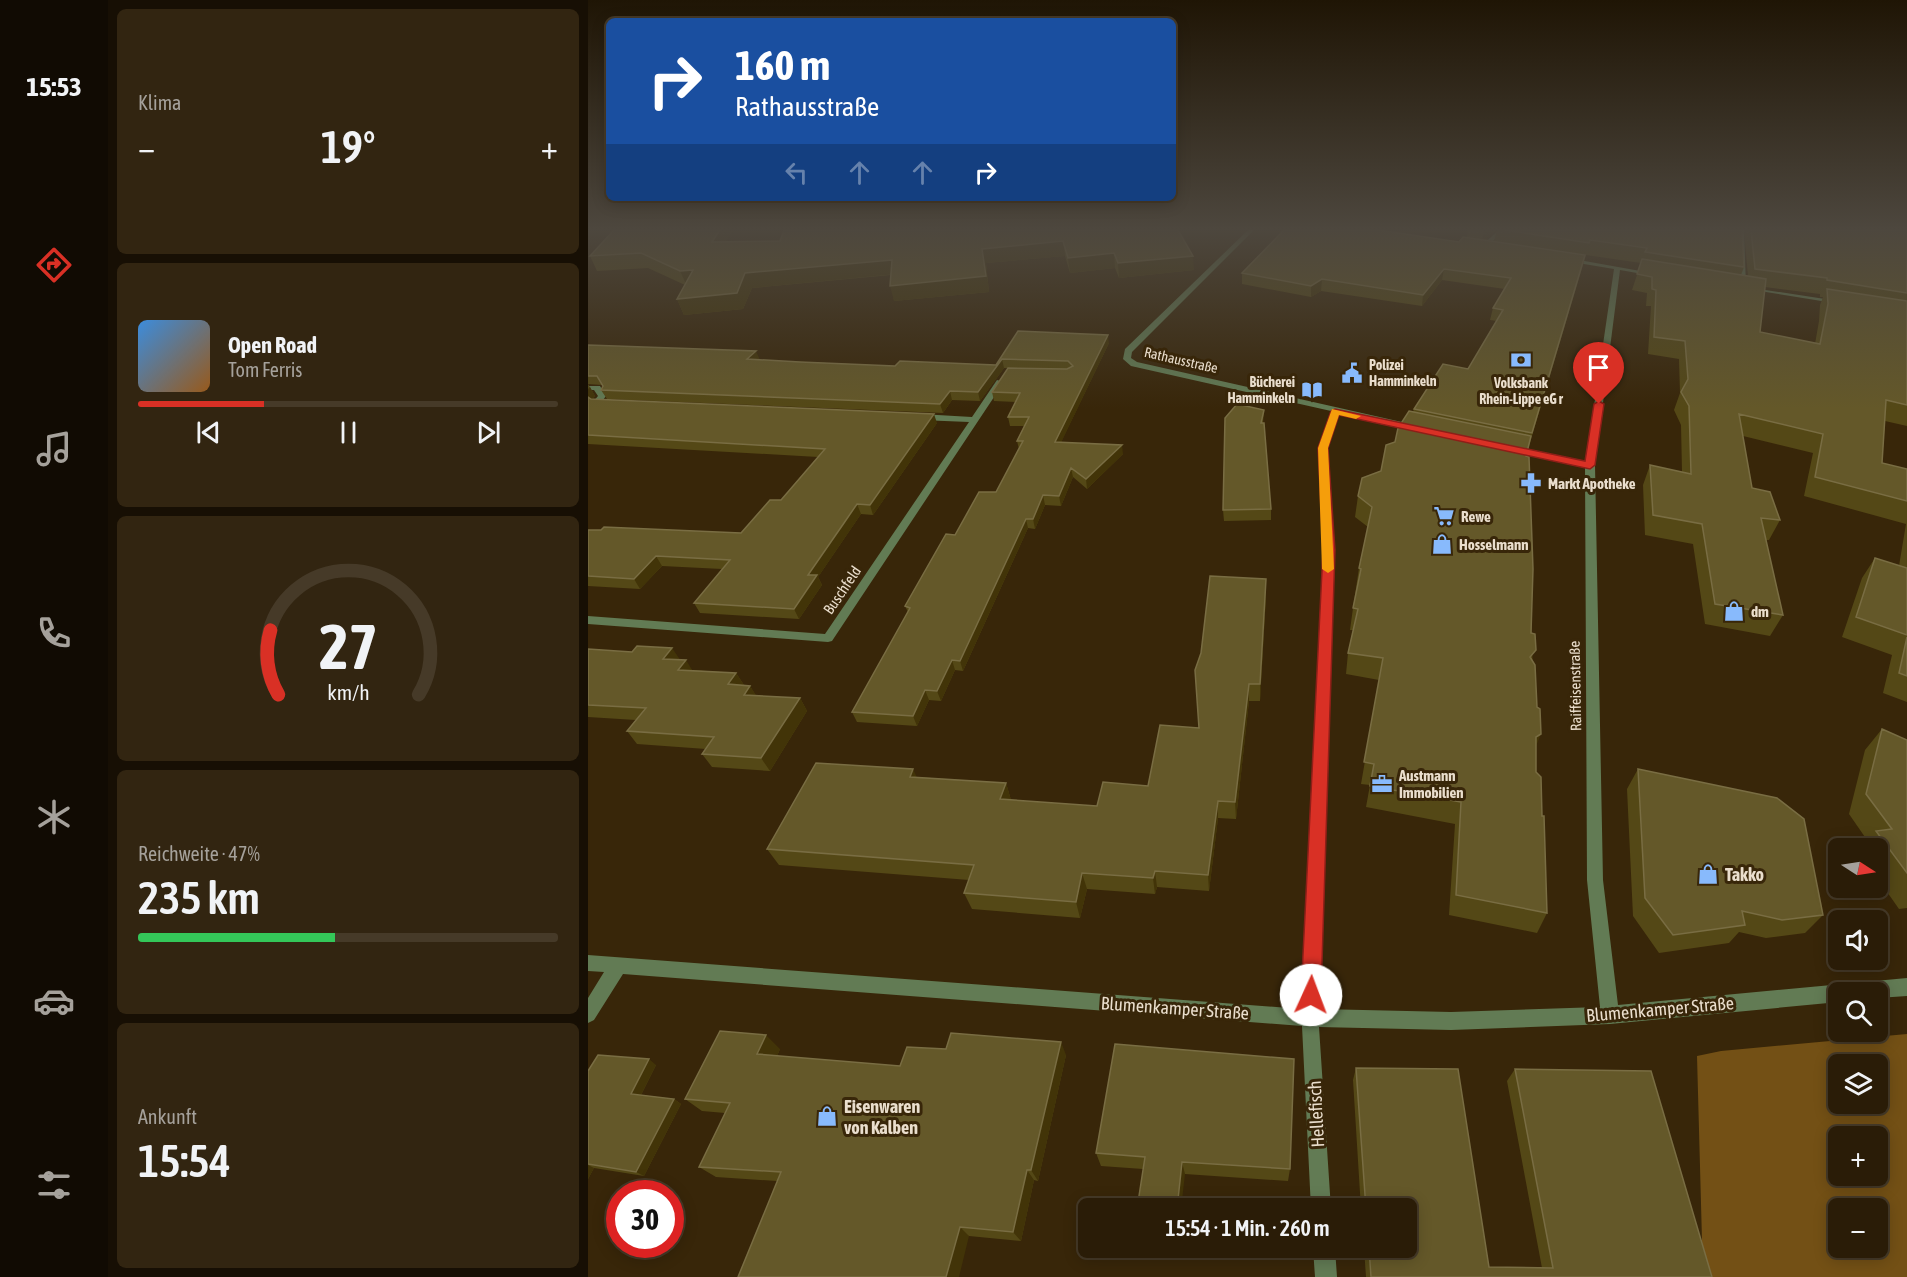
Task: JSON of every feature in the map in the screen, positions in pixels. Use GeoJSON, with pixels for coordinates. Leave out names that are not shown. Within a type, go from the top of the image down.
{"type":"FeatureCollection","features":[{"type":"Feature","properties":{"kind":"street","name":"Rathausstraße"},"geometry":{"type":"LineString","coordinates":[[1190,290],[1128,351],[1126,359],[1134,364],[1426,431]]}},
{"type":"Feature","properties":{"kind":"street","name":"Raiffeisenstraße"},"geometry":{"type":"LineString","coordinates":[[1610,1015],[1595,880],[1590,465],[1614,290]]}},
{"type":"Feature","properties":{"kind":"street"},"geometry":{"type":"LineString","coordinates":[[1758,290],[1849,305]]}},
{"type":"Feature","properties":{"kind":"street"},"geometry":{"type":"LineString","coordinates":[[1605,358],[1617,359]]}},
{"type":"Feature","properties":{"kind":"street","name":"Buschfeld"},"geometry":{"type":"LineString","coordinates":[[588,620],[828,638],[1007,372]]}},
{"type":"Feature","properties":{"kind":"street"},"geometry":{"type":"LineString","coordinates":[[588,388],[597,388],[602,396],[596,403],[619,404]]}},
{"type":"Feature","properties":{"kind":"street"},"geometry":{"type":"LineString","coordinates":[[1310,1018],[1329,550],[1323,448],[1335,411]]}},
{"type":"Feature","properties":{"kind":"street"},"geometry":{"type":"LineString","coordinates":[[907,416],[976,420]]}},
{"type":"Feature","properties":{"kind":"street"},"geometry":{"type":"LineString","coordinates":[[1496,446],[1590,465]]}},
{"type":"Feature","properties":{"kind":"street","name":"Blumenkamper Straße"},"geometry":{"type":"LineString","coordinates":[[588,963],[1310,1018],[1451,1021],[1610,1015],[1828,994]]}},
{"type":"Feature","properties":{"kind":"street"},"geometry":{"type":"LineString","coordinates":[[588,1014],[620,965]]}},
{"type":"Feature","properties":{"kind":"street","name":"Blumenkamper Straße"},"geometry":{"type":"LineString","coordinates":[[1888,989],[1907,987]]}},
{"type":"Feature","properties":{"kind":"street","name":"Hellefisch"},"geometry":{"type":"LineString","coordinates":[[1310,1018],[1320,1198]]}},
{"type":"Feature","properties":{"kind":"street"},"geometry":{"type":"LineString","coordinates":[[1325,1258],[1326,1277]]}},
{"type":"Feature","properties":{"kind":"shaded area"},"geometry":{"type":"Polygon","coordinates":[[[1907,1034],[1907,1277],[1703,1277],[1697,1056],[1721,1051],[1828,1041],[1888,1042],[1888,1036],[1907,1034]]]}},
{"type":"Feature","properties":{"kind":"building"},"geometry":{"type":"Polygon","coordinates":[[[682,290],[738,290],[737,293],[677,299],[682,290]]]}},
{"type":"Feature","properties":{"kind":"building"},"geometry":{"type":"Polygon","coordinates":[[[1389,290],[1427,290],[1423,295],[1389,290]]]}},
{"type":"Feature","properties":{"kind":"building"},"geometry":{"type":"Polygon","coordinates":[[[1504,290],[1575,290],[1532,433],[1414,409],[1443,364],[1468,369],[1503,310],[1493,308],[1504,290]]]}},
{"type":"Feature","properties":{"kind":"building"},"geometry":{"type":"Polygon","coordinates":[[[1656,290],[1765,290],[1760,332],[1820,344],[1828,304],[1827,290],[1907,301],[1907,405],[1886,400],[1882,463],[1907,469],[1907,501],[1815,477],[1823,434],[1739,414],[1752,488],[1770,492],[1780,520],[1761,518],[1783,615],[1715,604],[1702,524],[1653,515],[1650,465],[1691,474],[1689,406],[1681,392],[1688,379],[1685,341],[1654,337],[1656,290]]]}},
{"type":"Feature","properties":{"kind":"building"},"geometry":{"type":"Polygon","coordinates":[[[1886,290],[1907,290],[1907,293],[1886,290]]]}},
{"type":"Feature","properties":{"kind":"building"},"geometry":{"type":"Polygon","coordinates":[[[1018,331],[1108,335],[1055,442],[1122,445],[1086,479],[1071,468],[1059,496],[1043,495],[1033,519],[1026,519],[960,661],[952,660],[937,691],[925,690],[913,716],[852,712],[910,608],[905,606],[946,534],[955,535],[979,492],[996,492],[1023,441],[1017,441],[1029,417],[1008,417],[1020,393],[992,392],[1008,368],[1067,369],[1073,366],[1068,361],[1002,359],[978,392],[950,391],[940,404],[601,390],[603,386],[597,376],[588,376],[588,345],[756,351],[747,359],[800,362],[895,366],[900,361],[996,365],[1018,331]]]}},
{"type":"Feature","properties":{"kind":"building"},"geometry":{"type":"Polygon","coordinates":[[[588,397],[591,399],[934,414],[870,505],[857,504],[808,575],[817,575],[794,609],[694,603],[730,560],[656,556],[634,579],[588,576],[588,530],[601,530],[604,527],[741,533],[770,500],[781,500],[825,449],[588,435],[588,397]]]}},
{"type":"Feature","properties":{"kind":"building"},"geometry":{"type":"Polygon","coordinates":[[[1237,404],[1264,410],[1261,423],[1264,423],[1271,509],[1223,510],[1225,418],[1237,404]]]}},
{"type":"Feature","properties":{"kind":"building"},"geometry":{"type":"Polygon","coordinates":[[[1409,411],[1531,436],[1526,456],[1529,457],[1533,569],[1531,633],[1535,634],[1536,650],[1530,657],[1535,665],[1537,707],[1540,709],[1541,734],[1536,737],[1536,772],[1541,777],[1547,913],[1456,895],[1461,802],[1370,786],[1374,764],[1364,762],[1383,658],[1348,653],[1358,609],[1353,608],[1361,569],[1359,568],[1372,507],[1358,496],[1362,478],[1381,471],[1386,445],[1395,442],[1398,428],[1409,411]]]}},
{"type":"Feature","properties":{"kind":"building"},"geometry":{"type":"Polygon","coordinates":[[[1875,558],[1907,568],[1907,635],[1856,617],[1875,558]]]}},
{"type":"Feature","properties":{"kind":"building"},"geometry":{"type":"Polygon","coordinates":[[[1210,576],[1266,579],[1260,684],[1249,684],[1235,802],[1218,801],[1208,875],[1155,871],[1153,878],[1082,873],[1076,902],[964,893],[974,865],[767,849],[816,763],[913,769],[910,777],[1006,783],[1000,799],[1097,806],[1103,782],[1148,786],[1160,725],[1199,728],[1195,670],[1201,653],[1210,576]]]}},
{"type":"Feature","properties":{"kind":"building"},"geometry":{"type":"Polygon","coordinates":[[[1907,637],[1907,676],[1899,673],[1907,637]]]}},
{"type":"Feature","properties":{"kind":"building"},"geometry":{"type":"Polygon","coordinates":[[[637,646],[672,648],[663,659],[686,660],[678,670],[736,673],[728,684],[750,686],[744,695],[800,698],[761,758],[702,754],[714,737],[627,731],[646,708],[588,705],[588,649],[632,652],[637,646]]]}},
{"type":"Feature","properties":{"kind":"building"},"geometry":{"type":"Polygon","coordinates":[[[1882,729],[1907,740],[1907,873],[1888,847],[1888,838],[1881,838],[1876,831],[1892,829],[1866,794],[1882,729]]]}},
{"type":"Feature","properties":{"kind":"building"},"geometry":{"type":"Polygon","coordinates":[[[1638,769],[1777,798],[1804,819],[1823,915],[1782,920],[1742,911],[1745,925],[1673,935],[1645,898],[1638,769]]]}},
{"type":"Feature","properties":{"kind":"building"},"geometry":{"type":"Polygon","coordinates":[[[720,1031],[766,1035],[757,1054],[900,1066],[907,1047],[946,1049],[951,1033],[1061,1042],[1031,1170],[1027,1170],[1013,1232],[960,1227],[946,1277],[738,1277],[781,1172],[699,1167],[730,1103],[685,1099],[720,1031]]]}},
{"type":"Feature","properties":{"kind":"building"},"geometry":{"type":"Polygon","coordinates":[[[1115,1044],[1294,1059],[1290,1169],[1182,1162],[1178,1198],[1139,1198],[1145,1157],[1096,1153],[1115,1044]]]}},
{"type":"Feature","properties":{"kind":"building"},"geometry":{"type":"Polygon","coordinates":[[[598,1055],[649,1059],[631,1094],[674,1099],[636,1172],[588,1164],[588,1071],[598,1055]]]}},
{"type":"Feature","properties":{"kind":"building"},"geometry":{"type":"Polygon","coordinates":[[[1356,1068],[1458,1069],[1489,1267],[1553,1268],[1515,1069],[1651,1071],[1712,1277],[1371,1277],[1370,1258],[1417,1258],[1417,1198],[1365,1198],[1356,1068]]]}},
{"type":"Feature","properties":{"kind":"slow traffic"},"geometry":{"type":"LineString","coordinates":[[1328,569],[1323,448],[1335,411],[1356,416]]}},
{"type":"Feature","properties":{"kind":"place","name":"Volksbank Rhein-Lippe eG r"},"geometry":{"type":"Point","coordinates":[1521,360]}},
{"type":"Feature","properties":{"kind":"place","name":"Polizei Hamminkeln"},"geometry":{"type":"Point","coordinates":[1352,373]}},
{"type":"Feature","properties":{"kind":"place","name":"Bücherei Hamminkeln"},"geometry":{"type":"Point","coordinates":[1312,390]}},
{"type":"Feature","properties":{"kind":"place","name":"Markt Apotheke"},"geometry":{"type":"Point","coordinates":[1531,483]}},
{"type":"Feature","properties":{"kind":"place","name":"Rewe"},"geometry":{"type":"Point","coordinates":[1444,516]}},
{"type":"Feature","properties":{"kind":"place","name":"Hosselmann"},"geometry":{"type":"Point","coordinates":[1442,544]}},
{"type":"Feature","properties":{"kind":"place","name":"dm"},"geometry":{"type":"Point","coordinates":[1734,611]}},
{"type":"Feature","properties":{"kind":"place","name":"Austmann Immobilien"},"geometry":{"type":"Point","coordinates":[1382,784]}},
{"type":"Feature","properties":{"kind":"place","name":"Takko"},"geometry":{"type":"Point","coordinates":[1708,874]}},
{"type":"Feature","properties":{"kind":"place","name":"Eisenwaren von Kalben"},"geometry":{"type":"Point","coordinates":[827,1116]}},
{"type":"Feature","properties":{"kind":"route"},"geometry":{"type":"LineString","coordinates":[[1311,995],[1329,550],[1323,448],[1335,411],[1590,465],[1599,404]]}}]}
